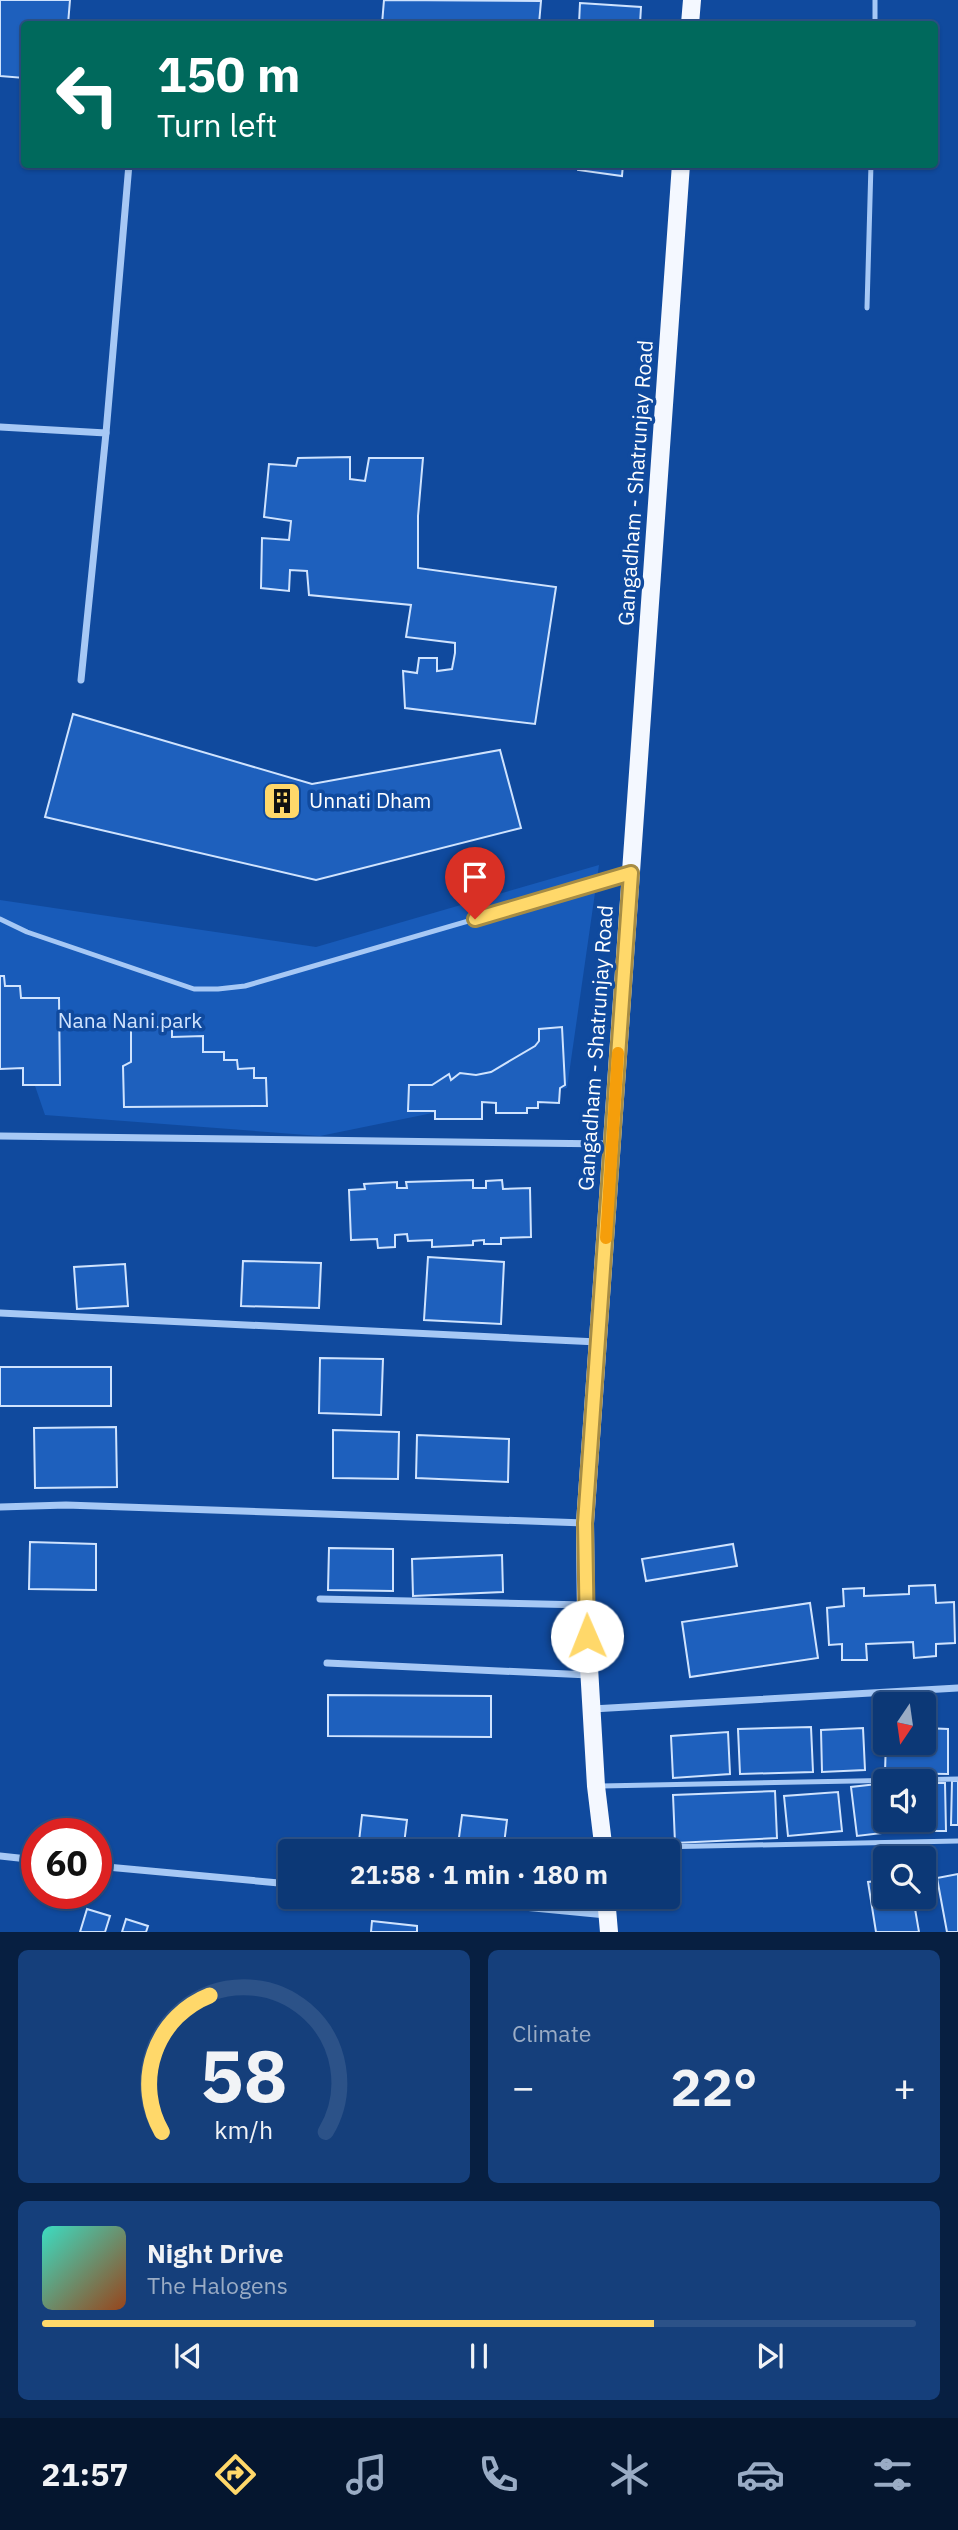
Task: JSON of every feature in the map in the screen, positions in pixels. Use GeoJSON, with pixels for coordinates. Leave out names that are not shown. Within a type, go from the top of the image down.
{"type":"FeatureCollection","features":[{"type":"Feature","properties":{"kind":"main road"},"geometry":{"type":"LineString","coordinates":[[690,21],[692,0]]}},
{"type":"Feature","properties":{"kind":"main road","name":"Gangadham - Shatrunjay Road"},"geometry":{"type":"LineString","coordinates":[[603,1839],[596,1786],[589,1675],[585,1523],[681,168]]}},
{"type":"Feature","properties":{"kind":"street"},"geometry":{"type":"LineString","coordinates":[[80,680],[130,168]]}},
{"type":"Feature","properties":{"kind":"street"},"geometry":{"type":"LineString","coordinates":[[0,427],[106,433]]}},
{"type":"Feature","properties":{"kind":"street"},"geometry":{"type":"LineString","coordinates":[[0,1136],[612,1144]]}},
{"type":"Feature","properties":{"kind":"street"},"geometry":{"type":"LineString","coordinates":[[0,1314],[599,1342]]}},
{"type":"Feature","properties":{"kind":"street"},"geometry":{"type":"LineString","coordinates":[[0,1507],[80,1506],[585,1523]]}},
{"type":"Feature","properties":{"kind":"street"},"geometry":{"type":"LineString","coordinates":[[320,1599],[586,1605]]}},
{"type":"Feature","properties":{"kind":"street"},"geometry":{"type":"LineString","coordinates":[[327,1662],[589,1675]]}},
{"type":"Feature","properties":{"kind":"street"},"geometry":{"type":"LineString","coordinates":[[591,1709],[958,1688]]}},
{"type":"Feature","properties":{"kind":"street"},"geometry":{"type":"LineString","coordinates":[[0,1856],[21,1858]]}},
{"type":"Feature","properties":{"kind":"street"},"geometry":{"type":"LineString","coordinates":[[112,1867],[278,1883]]}},
{"type":"Feature","properties":{"kind":"street"},"geometry":{"type":"LineString","coordinates":[[545,1909],[607,1915]]}},
{"type":"Feature","properties":{"kind":"lane"},"geometry":{"type":"LineString","coordinates":[[875,0],[875,21]]}},
{"type":"Feature","properties":{"kind":"lane"},"geometry":{"type":"LineString","coordinates":[[867,308],[871,168]]}},
{"type":"Feature","properties":{"kind":"lane"},"geometry":{"type":"LineString","coordinates":[[0,919],[27,932],[194,989],[218,989],[245,986],[631,873]]}},
{"type":"Feature","properties":{"kind":"lane"},"geometry":{"type":"LineString","coordinates":[[596,1786],[958,1779]]}},
{"type":"Feature","properties":{"kind":"lane"},"geometry":{"type":"LineString","coordinates":[[680,1848],[958,1841]]}},
{"type":"Feature","properties":{"kind":"green space","name":"Nana Nani park"},"geometry":{"type":"Polygon","coordinates":[[[599,865],[567,1088],[320,1136],[45,1115],[0,984],[0,900],[316,947],[599,865]]]}},
{"type":"Feature","properties":{"kind":"building"},"geometry":{"type":"Polygon","coordinates":[[[0,0],[70,0],[68,21],[21,21],[21,78],[0,76],[0,0]]]}},
{"type":"Feature","properties":{"kind":"building"},"geometry":{"type":"Polygon","coordinates":[[[384,0],[541,1],[539,21],[382,21],[384,0]]]}},
{"type":"Feature","properties":{"kind":"building"},"geometry":{"type":"Polygon","coordinates":[[[580,3],[641,7],[640,21],[579,21],[580,3]]]}},
{"type":"Feature","properties":{"kind":"building"},"geometry":{"type":"Polygon","coordinates":[[[578,168],[623,168],[622,176],[578,168]]]}},
{"type":"Feature","properties":{"kind":"building"},"geometry":{"type":"Polygon","coordinates":[[[350,457],[350,479],[365,481],[369,458],[423,458],[418,516],[418,568],[556,587],[535,724],[405,708],[403,671],[417,673],[419,658],[437,658],[437,671],[452,669],[455,653],[455,643],[406,637],[411,605],[309,595],[307,571],[290,570],[289,591],[261,588],[262,538],[289,540],[291,521],[264,517],[269,464],[296,466],[298,458],[350,457]]]}},
{"type":"Feature","properties":{"kind":"building","name":"Unnati Dham"},"geometry":{"type":"Polygon","coordinates":[[[73,714],[312,784],[500,750],[521,828],[316,880],[45,817],[73,714]]]}},
{"type":"Feature","properties":{"kind":"building"},"geometry":{"type":"Polygon","coordinates":[[[0,976],[4,976],[5,986],[20,986],[21,998],[59,998],[60,1085],[23,1085],[23,1068],[0,1069],[0,976]]]}},
{"type":"Feature","properties":{"kind":"building"},"geometry":{"type":"Polygon","coordinates":[[[131,1027],[172,1027],[172,1037],[203,1036],[203,1052],[224,1052],[224,1060],[237,1060],[238,1069],[254,1068],[254,1078],[266,1078],[267,1106],[124,1107],[123,1066],[131,1062],[131,1027]]]}},
{"type":"Feature","properties":{"kind":"building"},"geometry":{"type":"Polygon","coordinates":[[[562,1027],[565,1085],[560,1088],[559,1103],[538,1102],[538,1108],[527,1108],[527,1113],[496,1113],[496,1103],[482,1102],[482,1119],[435,1119],[435,1111],[408,1111],[409,1085],[432,1085],[449,1074],[451,1080],[460,1073],[476,1075],[491,1072],[535,1046],[539,1041],[539,1029],[562,1027]]]}},
{"type":"Feature","properties":{"kind":"building"},"geometry":{"type":"Polygon","coordinates":[[[473,1180],[473,1188],[486,1188],[486,1181],[502,1180],[503,1189],[530,1188],[531,1237],[501,1238],[501,1244],[484,1244],[484,1240],[473,1241],[473,1245],[432,1247],[432,1240],[408,1241],[407,1234],[395,1235],[395,1247],[378,1248],[377,1239],[351,1240],[349,1190],[365,1189],[364,1184],[397,1182],[397,1188],[407,1188],[406,1182],[473,1180]]]}},
{"type":"Feature","properties":{"kind":"building"},"geometry":{"type":"Polygon","coordinates":[[[428,1257],[504,1262],[501,1324],[424,1320],[428,1257]]]}},
{"type":"Feature","properties":{"kind":"building"},"geometry":{"type":"Polygon","coordinates":[[[243,1261],[321,1263],[319,1308],[241,1306],[243,1261]]]}},
{"type":"Feature","properties":{"kind":"building"},"geometry":{"type":"Polygon","coordinates":[[[125,1264],[128,1306],[77,1309],[74,1267],[125,1264]]]}},
{"type":"Feature","properties":{"kind":"building"},"geometry":{"type":"Polygon","coordinates":[[[320,1358],[383,1359],[381,1415],[319,1413],[320,1358]]]}},
{"type":"Feature","properties":{"kind":"building"},"geometry":{"type":"Polygon","coordinates":[[[0,1367],[111,1367],[111,1406],[0,1406],[0,1367]]]}},
{"type":"Feature","properties":{"kind":"building"},"geometry":{"type":"Polygon","coordinates":[[[116,1427],[117,1487],[35,1488],[34,1428],[116,1427]]]}},
{"type":"Feature","properties":{"kind":"building"},"geometry":{"type":"Polygon","coordinates":[[[333,1430],[399,1432],[398,1479],[333,1478],[333,1430]]]}},
{"type":"Feature","properties":{"kind":"building"},"geometry":{"type":"Polygon","coordinates":[[[417,1435],[509,1439],[508,1482],[416,1478],[417,1435]]]}},
{"type":"Feature","properties":{"kind":"building"},"geometry":{"type":"Polygon","coordinates":[[[30,1542],[96,1544],[96,1590],[29,1589],[30,1542]]]}},
{"type":"Feature","properties":{"kind":"building"},"geometry":{"type":"Polygon","coordinates":[[[733,1544],[737,1566],[646,1581],[642,1559],[733,1544]]]}},
{"type":"Feature","properties":{"kind":"building"},"geometry":{"type":"Polygon","coordinates":[[[329,1548],[393,1549],[393,1591],[328,1590],[329,1548]]]}},
{"type":"Feature","properties":{"kind":"building"},"geometry":{"type":"Polygon","coordinates":[[[502,1555],[503,1592],[413,1596],[412,1559],[502,1555]]]}},
{"type":"Feature","properties":{"kind":"building"},"geometry":{"type":"Polygon","coordinates":[[[935,1585],[936,1603],[954,1602],[955,1643],[936,1644],[936,1656],[914,1658],[913,1642],[866,1644],[867,1660],[842,1660],[842,1644],[829,1645],[827,1608],[844,1606],[843,1589],[864,1588],[864,1596],[909,1594],[909,1586],[935,1585]]]}},
{"type":"Feature","properties":{"kind":"building"},"geometry":{"type":"Polygon","coordinates":[[[810,1603],[818,1658],[690,1677],[682,1622],[810,1603]]]}},
{"type":"Feature","properties":{"kind":"building"},"geometry":{"type":"Polygon","coordinates":[[[328,1695],[491,1696],[491,1737],[328,1736],[328,1695]]]}},
{"type":"Feature","properties":{"kind":"building"},"geometry":{"type":"Polygon","coordinates":[[[811,1727],[813,1772],[740,1774],[738,1729],[811,1727]]]}},
{"type":"Feature","properties":{"kind":"building"},"geometry":{"type":"Polygon","coordinates":[[[863,1728],[865,1770],[822,1772],[821,1730],[863,1728]]]}},
{"type":"Feature","properties":{"kind":"building"},"geometry":{"type":"Polygon","coordinates":[[[936,1728],[948,1729],[948,1774],[936,1774],[936,1769],[885,1769],[886,1755],[936,1755],[936,1728]]]}},
{"type":"Feature","properties":{"kind":"building"},"geometry":{"type":"Polygon","coordinates":[[[728,1732],[730,1774],[673,1778],[671,1736],[728,1732]]]}},
{"type":"Feature","properties":{"kind":"building"},"geometry":{"type":"Polygon","coordinates":[[[952,1781],[958,1781],[958,1825],[951,1825],[952,1781]]]}},
{"type":"Feature","properties":{"kind":"building"},"geometry":{"type":"Polygon","coordinates":[[[936,1783],[945,1783],[946,1831],[936,1831],[936,1783]]]}},
{"type":"Feature","properties":{"kind":"building"},"geometry":{"type":"Polygon","coordinates":[[[873,1784],[873,1832],[890,1832],[857,1836],[851,1787],[873,1784]]]}},
{"type":"Feature","properties":{"kind":"building"},"geometry":{"type":"Polygon","coordinates":[[[775,1791],[777,1838],[680,1843],[680,1839],[675,1839],[673,1795],[775,1791]]]}},
{"type":"Feature","properties":{"kind":"building"},"geometry":{"type":"Polygon","coordinates":[[[838,1792],[842,1831],[788,1836],[784,1796],[838,1792]]]}},
{"type":"Feature","properties":{"kind":"building"},"geometry":{"type":"Polygon","coordinates":[[[362,1815],[407,1820],[405,1839],[359,1839],[362,1815]]]}},
{"type":"Feature","properties":{"kind":"building"},"geometry":{"type":"Polygon","coordinates":[[[462,1815],[507,1820],[505,1839],[459,1839],[462,1815]]]}},
{"type":"Feature","properties":{"kind":"building"},"geometry":{"type":"Polygon","coordinates":[[[958,1874],[958,1932],[947,1932],[937,1878],[958,1874]]]}},
{"type":"Feature","properties":{"kind":"building"},"geometry":{"type":"Polygon","coordinates":[[[873,1881],[873,1909],[915,1909],[919,1932],[876,1932],[868,1882],[873,1881]]]}},
{"type":"Feature","properties":{"kind":"building"},"geometry":{"type":"Polygon","coordinates":[[[87,1909],[110,1916],[105,1932],[80,1932],[87,1909]]]}},
{"type":"Feature","properties":{"kind":"building"},"geometry":{"type":"Polygon","coordinates":[[[126,1919],[148,1926],[146,1932],[122,1932],[126,1919]]]}},
{"type":"Feature","properties":{"kind":"building"},"geometry":{"type":"Polygon","coordinates":[[[372,1921],[417,1926],[417,1932],[371,1932],[372,1921]]]}},
{"type":"Feature","properties":{"kind":"slow traffic"},"geometry":{"type":"LineString","coordinates":[[606,1238],[618,1053]]}},
{"type":"Feature","properties":{"kind":"place","name":"Unnati Dham"},"geometry":{"type":"Point","coordinates":[282,801]}},
{"type":"Feature","properties":{"kind":"route"},"geometry":{"type":"LineString","coordinates":[[475,919],[631,873],[585,1523],[587,1636]]}}]}
